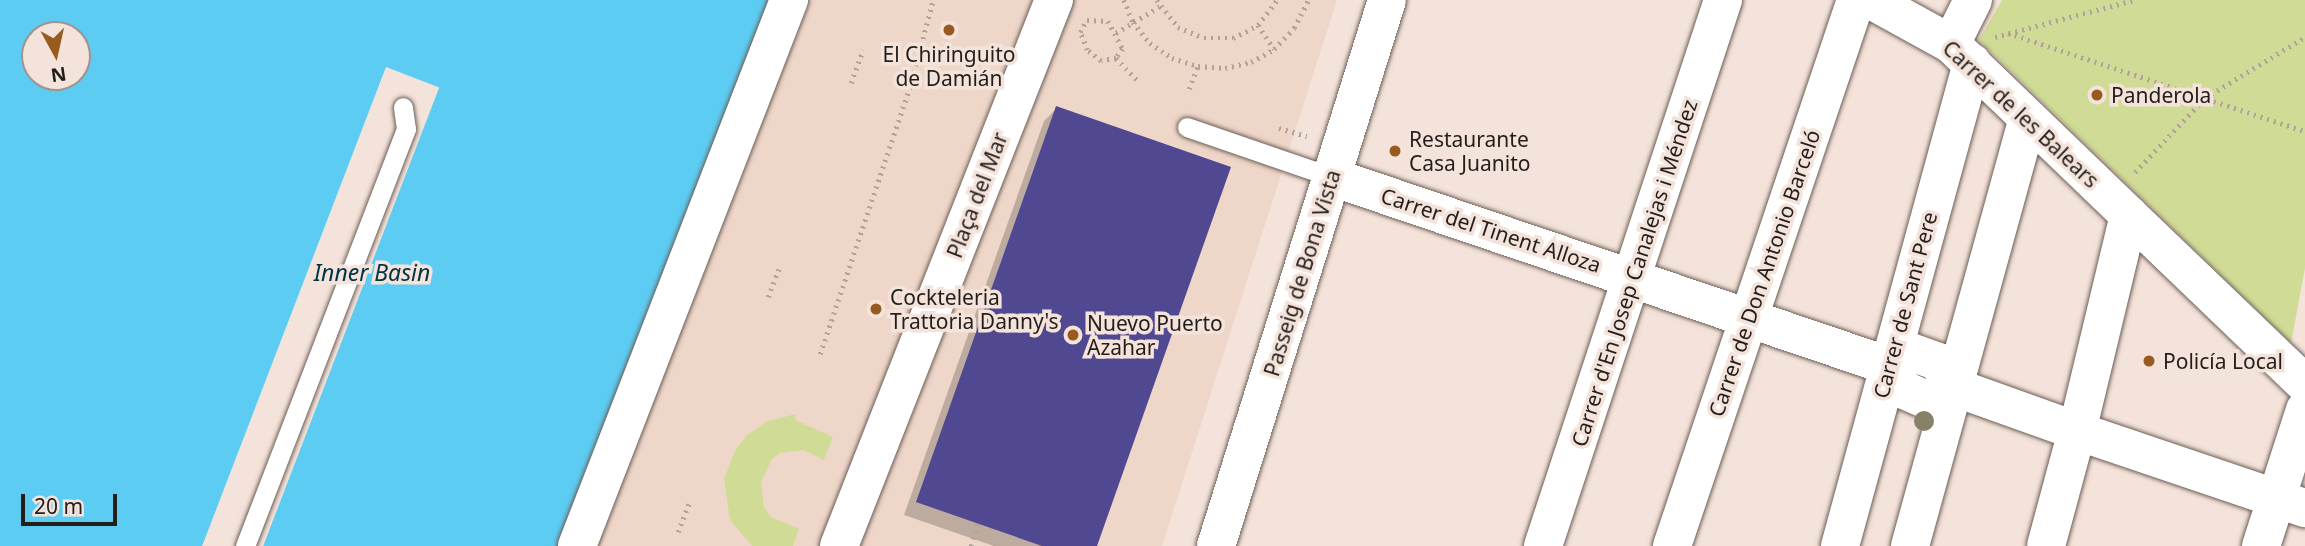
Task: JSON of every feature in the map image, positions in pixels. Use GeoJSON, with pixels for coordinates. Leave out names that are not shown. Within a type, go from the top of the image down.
{"type":"FeatureCollection","features":[{"type":"Feature","properties":{"kind":"street"},"geometry":{"type":"LineString","coordinates":[[578,546],[789,0]]}},
{"type":"Feature","properties":{"kind":"street","name":"Plaça del Mar"},"geometry":{"type":"LineString","coordinates":[[839,546],[1054,0]]}},
{"type":"Feature","properties":{"kind":"street","name":"Passeig de Bona Vista"},"geometry":{"type":"LineString","coordinates":[[1216,546],[1387,0]]}},
{"type":"Feature","properties":{"kind":"street","name":"Carrer d'En Josep Canalejas i Méndez"},"geometry":{"type":"LineString","coordinates":[[1543,546],[1723,0]]}},
{"type":"Feature","properties":{"kind":"street","name":"Carrer de Don Antonio Barceló"},"geometry":{"type":"LineString","coordinates":[[1672,546],[1856,0]]}},
{"type":"Feature","properties":{"kind":"street","name":"Carrer de les Balears"},"geometry":{"type":"LineString","coordinates":[[1871,0],[1965,31],[2028,118],[2305,384]]}},
{"type":"Feature","properties":{"kind":"street","name":"Carrer de Sant Pere"},"geometry":{"type":"LineString","coordinates":[[1840,546],[1889,366],[1965,31]]}},
{"type":"Feature","properties":{"kind":"street"},"geometry":{"type":"LineString","coordinates":[[1910,546],[2028,118]]}},
{"type":"Feature","properties":{"kind":"street","name":"Carrer del Tinent Alloza"},"geometry":{"type":"LineString","coordinates":[[1332,177],[1889,366]]}},
{"type":"Feature","properties":{"kind":"street"},"geometry":{"type":"LineString","coordinates":[[2046,546],[2129,215]]}},
{"type":"Feature","properties":{"kind":"street"},"geometry":{"type":"LineString","coordinates":[[1889,366],[1904,390],[1928,400],[1954,387],[2289,504]]}},
{"type":"Feature","properties":{"kind":"street"},"geometry":{"type":"LineString","coordinates":[[2261,546],[2289,504],[2305,410]]}},
{"type":"Feature","properties":{"kind":"lane"},"geometry":{"type":"LineString","coordinates":[[245,546],[406,129],[403,107]]}},
{"type":"Feature","properties":{"kind":"lane"},"geometry":{"type":"LineString","coordinates":[[1186,127],[1332,177]]}},
{"type":"Feature","properties":{"kind":"path"},"geometry":{"type":"LineString","coordinates":[[820,354],[910,86],[933,0]]}},
{"type":"Feature","properties":{"kind":"path"},"geometry":{"type":"LineString","coordinates":[[1125,0],[1133,22],[1150,43],[1172,58],[1198,66],[1224,68],[1251,62],[1274,48],[1294,28],[1308,0]]}},
{"type":"Feature","properties":{"kind":"path"},"geometry":{"type":"LineString","coordinates":[[1115,33],[1158,3],[1178,27],[1205,38],[1233,37],[1258,25],[1277,0]]}},
{"type":"Feature","properties":{"kind":"path"},"geometry":{"type":"LineString","coordinates":[[1965,31],[1994,37],[2134,0]]}},
{"type":"Feature","properties":{"kind":"path"},"geometry":{"type":"LineString","coordinates":[[1087,20],[1108,22],[1123,49],[1116,58],[1101,61],[1087,51],[1080,32],[1087,20]]}},
{"type":"Feature","properties":{"kind":"path"},"geometry":{"type":"LineString","coordinates":[[1258,25],[1274,48]]}},
{"type":"Feature","properties":{"kind":"path"},"geometry":{"type":"LineString","coordinates":[[2008,33],[2305,131]]}},
{"type":"Feature","properties":{"kind":"path"},"geometry":{"type":"LineString","coordinates":[[2130,177],[2205,98],[2305,37]]}},
{"type":"Feature","properties":{"kind":"path"},"geometry":{"type":"LineString","coordinates":[[851,83],[863,50]]}},
{"type":"Feature","properties":{"kind":"path"},"geometry":{"type":"LineString","coordinates":[[1116,58],[1137,80]]}},
{"type":"Feature","properties":{"kind":"path"},"geometry":{"type":"LineString","coordinates":[[1189,89],[1198,66]]}},
{"type":"Feature","properties":{"kind":"path"},"geometry":{"type":"LineString","coordinates":[[768,297],[780,266]]}},
{"type":"Feature","properties":{"kind":"path"},"geometry":{"type":"LineString","coordinates":[[678,533],[690,500]]}},
{"type":"Feature","properties":{"kind":"path"},"geometry":{"type":"LineString","coordinates":[[971,546],[977,523]]}},
{"type":"Feature","properties":{"kind":"shaded area"},"geometry":{"type":"Polygon","coordinates":[[[0,0],[1337,0],[1162,546],[0,546],[0,0]]]}},
{"type":"Feature","properties":{"kind":"green space"},"geometry":{"type":"Polygon","coordinates":[[[2002,0],[2305,0],[2305,268],[2291,343],[1979,40],[2002,0]]]}},
{"type":"Feature","properties":{"kind":"green space"},"geometry":{"type":"Polygon","coordinates":[[[796,414],[795,420],[833,437],[824,460],[804,450],[780,453],[772,459],[761,482],[764,507],[771,517],[799,529],[793,546],[752,546],[730,520],[724,479],[735,451],[747,435],[768,421],[796,414]]]}},
{"type":"Feature","properties":{"kind":"water","name":"Inner Basin"},"geometry":{"type":"Polygon","coordinates":[[[0,0],[776,0],[562,546],[0,546],[0,0]]]}},
{"type":"Feature","properties":{"kind":"pier"},"geometry":{"type":"Polygon","coordinates":[[[386,67],[439,87],[263,546],[202,546],[386,67]]]}},
{"type":"Feature","properties":{"kind":"building","name":"Nuevo Puerto Azahar"},"geometry":{"type":"Polygon","coordinates":[[[1056,106],[1231,167],[1097,546],[1042,546],[916,502],[1056,106]]]}},
{"type":"Feature","properties":{"kind":"place","name":"El Chiringuito de Damián"},"geometry":{"type":"Point","coordinates":[949,30]}},
{"type":"Feature","properties":{"kind":"place","name":"Panderola"},"geometry":{"type":"Point","coordinates":[2097,95]}},
{"type":"Feature","properties":{"kind":"place","name":"Restaurante Casa Juanito"},"geometry":{"type":"Point","coordinates":[1395,151]}},
{"type":"Feature","properties":{"kind":"place","name":"Cockteleria Trattoria Danny's"},"geometry":{"type":"Point","coordinates":[876,309]}},
{"type":"Feature","properties":{"kind":"place","name":"Nuevo Puerto Azahar"},"geometry":{"type":"Point","coordinates":[1073,335]}},
{"type":"Feature","properties":{"kind":"place","name":"Policía Local"},"geometry":{"type":"Point","coordinates":[2149,361]}}]}
